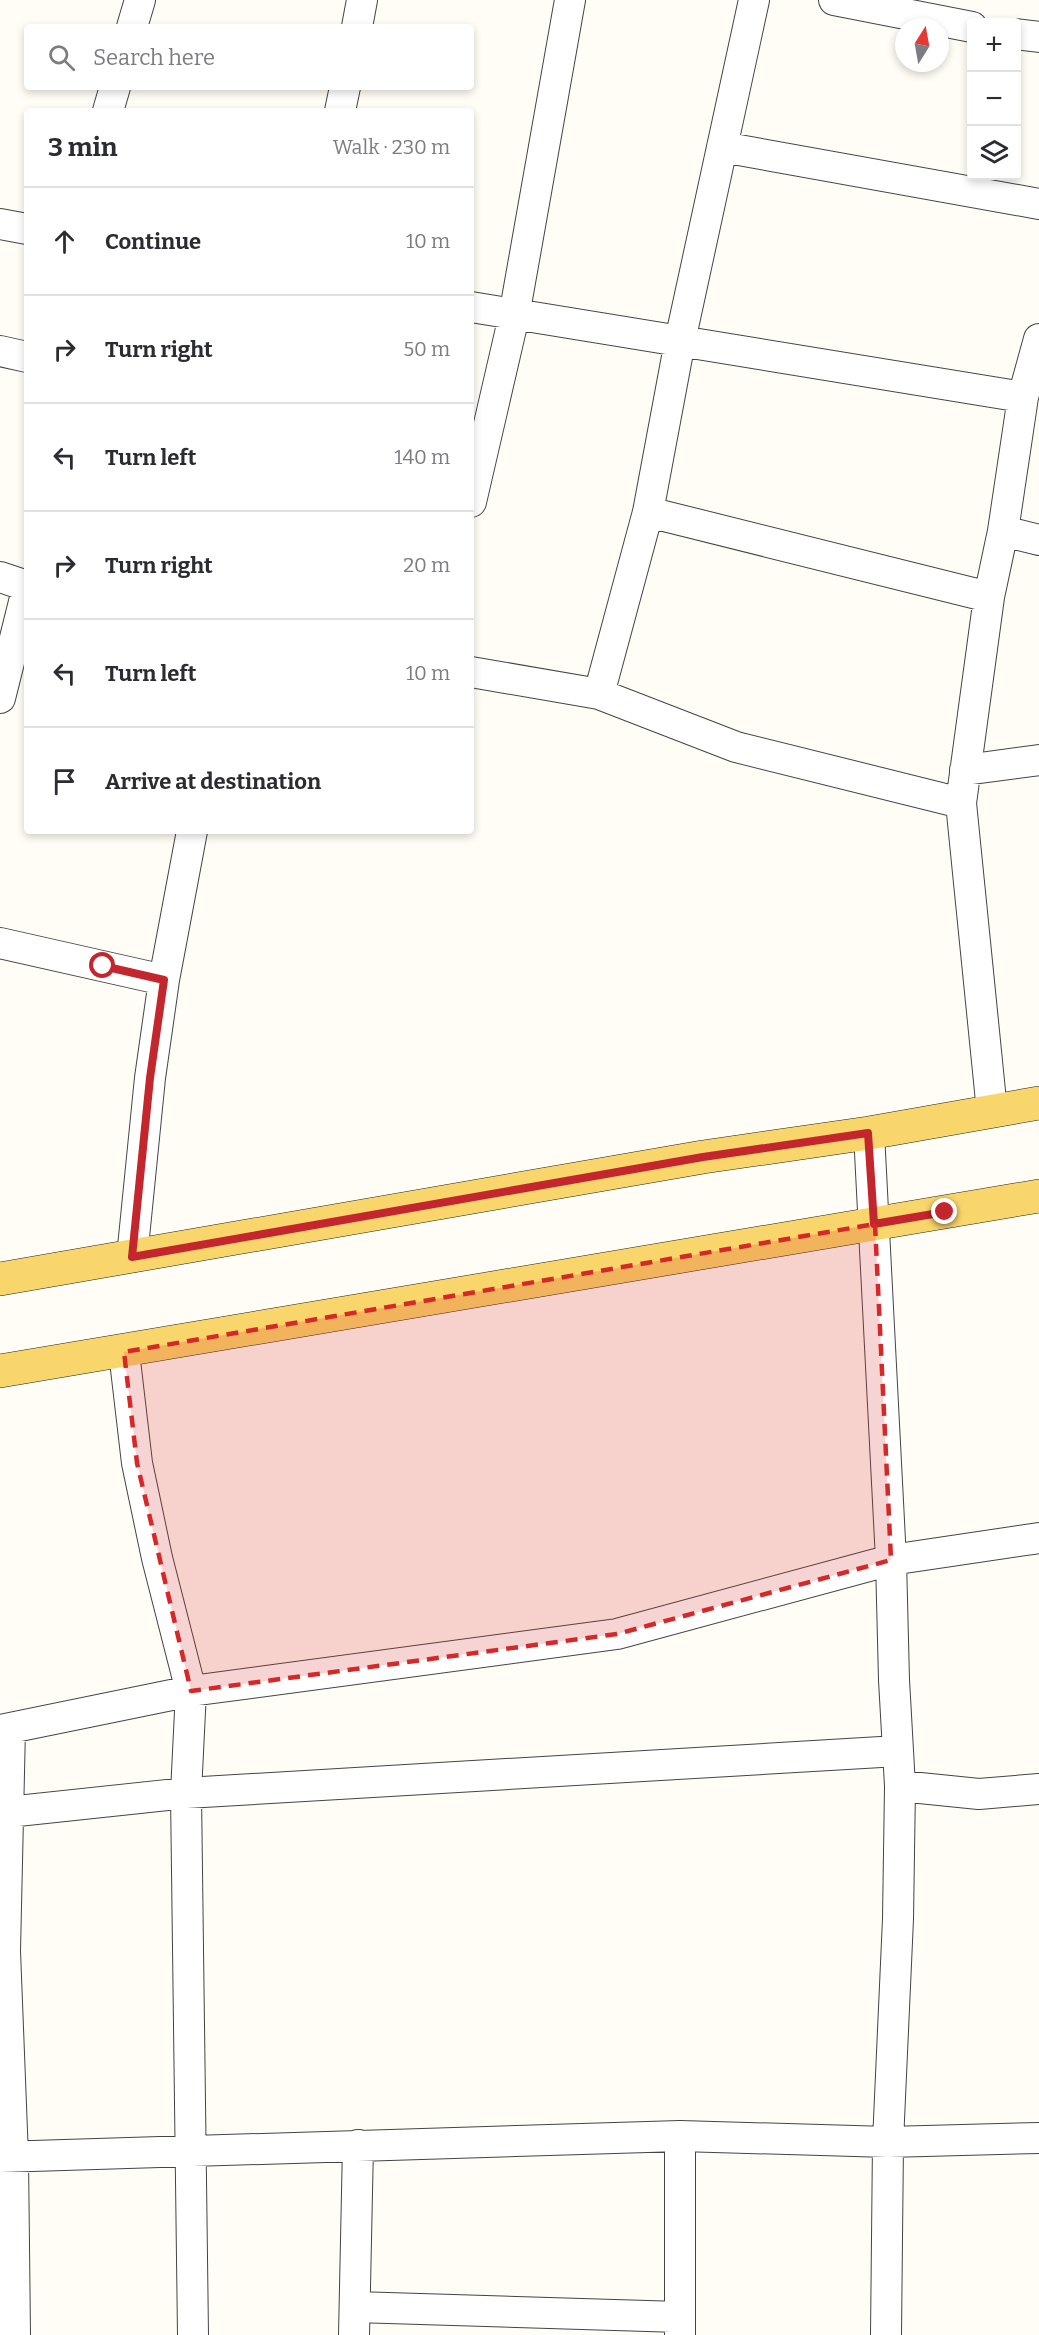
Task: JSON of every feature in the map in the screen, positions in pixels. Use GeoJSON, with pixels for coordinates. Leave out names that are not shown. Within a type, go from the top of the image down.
{"type":"FeatureCollection","features":[{"type":"Feature","properties":{"kind":"main road"},"geometry":{"type":"LineString","coordinates":[[0,1279],[703,1157],[868,1133],[1039,1103]]}},
{"type":"Feature","properties":{"kind":"main road"},"geometry":{"type":"LineString","coordinates":[[0,1371],[124,1352],[1039,1196]]}},
{"type":"Feature","properties":{"kind":"street"},"geometry":{"type":"LineString","coordinates":[[133,24],[140,0]]}},
{"type":"Feature","properties":{"kind":"street"},"geometry":{"type":"LineString","coordinates":[[358,24],[362,0]]}},
{"type":"Feature","properties":{"kind":"street"},"geometry":{"type":"LineString","coordinates":[[474,489],[514,316],[570,0]]}},
{"type":"Feature","properties":{"kind":"street"},"geometry":{"type":"LineString","coordinates":[[599,694],[648,512],[680,341],[754,0]]}},
{"type":"Feature","properties":{"kind":"street"},"geometry":{"type":"LineString","coordinates":[[834,0],[967,26]]}},
{"type":"Feature","properties":{"kind":"street"},"geometry":{"type":"LineString","coordinates":[[1021,35],[1039,37]]}},
{"type":"Feature","properties":{"kind":"street"},"geometry":{"type":"LineString","coordinates":[[109,108],[114,90]]}},
{"type":"Feature","properties":{"kind":"street"},"geometry":{"type":"LineString","coordinates":[[341,108],[344,90]]}},
{"type":"Feature","properties":{"kind":"street"},"geometry":{"type":"LineString","coordinates":[[722,147],[1039,204]]}},
{"type":"Feature","properties":{"kind":"street"},"geometry":{"type":"LineString","coordinates":[[0,224],[24,228]]}},
{"type":"Feature","properties":{"kind":"street"},"geometry":{"type":"LineString","coordinates":[[474,308],[514,316],[1023,397]]}},
{"type":"Feature","properties":{"kind":"street"},"geometry":{"type":"LineString","coordinates":[[992,1111],[961,804],[989,597],[1003,531],[1023,397],[1039,339]]}},
{"type":"Feature","properties":{"kind":"street"},"geometry":{"type":"LineString","coordinates":[[0,351],[24,356]]}},
{"type":"Feature","properties":{"kind":"street"},"geometry":{"type":"LineString","coordinates":[[648,512],[989,597]]}},
{"type":"Feature","properties":{"kind":"street"},"geometry":{"type":"LineString","coordinates":[[1003,531],[1039,540]]}},
{"type":"Feature","properties":{"kind":"street"},"geometry":{"type":"LineString","coordinates":[[0,577],[24,585]]}},
{"type":"Feature","properties":{"kind":"street"},"geometry":{"type":"LineString","coordinates":[[0,698],[24,602]]}},
{"type":"Feature","properties":{"kind":"street"},"geometry":{"type":"LineString","coordinates":[[474,673],[599,694],[736,747],[961,804]]}},
{"type":"Feature","properties":{"kind":"street"},"geometry":{"type":"LineString","coordinates":[[965,770],[1039,760]]}},
{"type":"Feature","properties":{"kind":"street"},"geometry":{"type":"LineString","coordinates":[[132,1257],[149,1089],[164,980],[191,834]]}},
{"type":"Feature","properties":{"kind":"street"},"geometry":{"type":"LineString","coordinates":[[0,944],[164,980]]}},
{"type":"Feature","properties":{"kind":"street"},"geometry":{"type":"LineString","coordinates":[[868,1133],[891,1560],[900,1786],[898,1919],[888,2142],[886,2335]]}},
{"type":"Feature","properties":{"kind":"street"},"geometry":{"type":"LineString","coordinates":[[124,1352],[136,1463],[157,1558],[191,1691],[186,1793],[193,2335]]}},
{"type":"Feature","properties":{"kind":"street"},"geometry":{"type":"LineString","coordinates":[[10,2320],[3,1951],[8,1812],[5,1729],[191,1691],[617,1634],[891,1560],[1039,1538]]}},
{"type":"Feature","properties":{"kind":"street"},"geometry":{"type":"LineString","coordinates":[[8,1812],[186,1793],[898,1751]]}},
{"type":"Feature","properties":{"kind":"street"},"geometry":{"type":"LineString","coordinates":[[900,1786],[978,1794],[1039,1790]]}},
{"type":"Feature","properties":{"kind":"street"},"geometry":{"type":"LineString","coordinates":[[358,2145],[354,2321],[680,2326],[680,2136]]}},
{"type":"Feature","properties":{"kind":"street"},"geometry":{"type":"LineString","coordinates":[[6,2157],[680,2136],[888,2142],[1039,2138]]}},
{"type":"Feature","properties":{"kind":"highlighted area"},"geometry":{"type":"Polygon","coordinates":[[[875,1224],[891,1560],[617,1634],[191,1691],[137,1463],[124,1352],[875,1224]]]}},
{"type":"Feature","properties":{"kind":"route"},"geometry":{"type":"LineString","coordinates":[[103,966],[164,980],[137,1190],[132,1257],[703,1157],[868,1133],[874,1224],[945,1212]]}}]}
